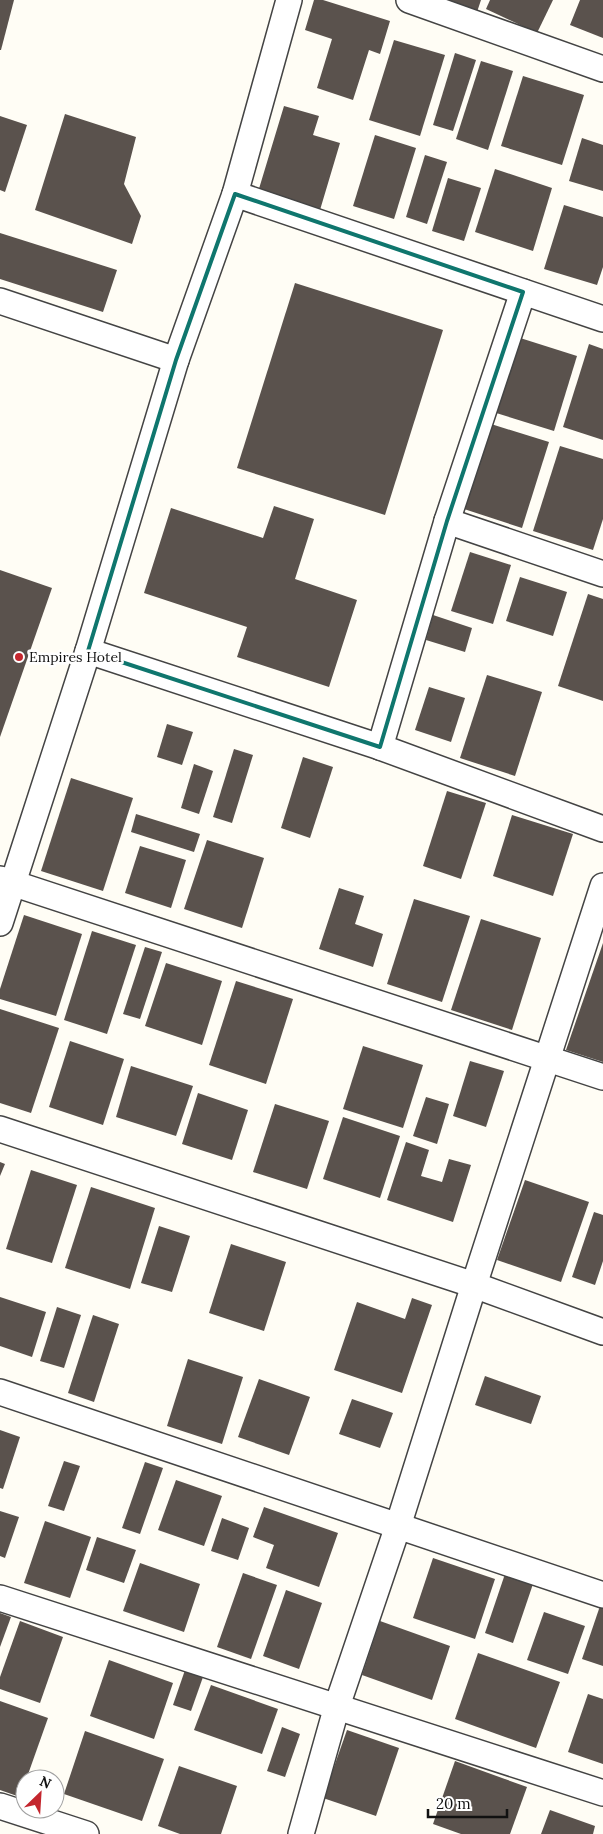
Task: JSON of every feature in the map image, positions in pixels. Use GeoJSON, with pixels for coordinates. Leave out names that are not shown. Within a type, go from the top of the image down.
{"type":"FeatureCollection","features":[{"type":"Feature","properties":{"kind":"street"},"geometry":{"type":"LineString","coordinates":[[0,923],[7,882],[88,651],[176,360],[235,194],[289,0]]}},
{"type":"Feature","properties":{"kind":"street"},"geometry":{"type":"LineString","coordinates":[[409,0],[603,69]]}},
{"type":"Feature","properties":{"kind":"street"},"geometry":{"type":"LineString","coordinates":[[235,194],[603,319]]}},
{"type":"Feature","properties":{"kind":"street"},"geometry":{"type":"LineString","coordinates":[[380,747],[447,521],[523,292]]}},
{"type":"Feature","properties":{"kind":"street"},"geometry":{"type":"LineString","coordinates":[[0,301],[176,360]]}},
{"type":"Feature","properties":{"kind":"street"},"geometry":{"type":"LineString","coordinates":[[447,521],[603,574]]}},
{"type":"Feature","properties":{"kind":"street"},"geometry":{"type":"LineString","coordinates":[[88,651],[380,747],[603,828]]}},
{"type":"Feature","properties":{"kind":"street"},"geometry":{"type":"LineString","coordinates":[[7,882],[603,1077]]}},
{"type":"Feature","properties":{"kind":"street"},"geometry":{"type":"LineString","coordinates":[[301,1834],[337,1706],[398,1526],[603,886]]}},
{"type":"Feature","properties":{"kind":"street"},"geometry":{"type":"LineString","coordinates":[[0,1129],[474,1285],[603,1332]]}},
{"type":"Feature","properties":{"kind":"street"},"geometry":{"type":"LineString","coordinates":[[0,1392],[603,1595]]}},
{"type":"Feature","properties":{"kind":"street"},"geometry":{"type":"LineString","coordinates":[[0,1598],[603,1793]]}},
{"type":"Feature","properties":{"kind":"street"},"geometry":{"type":"LineString","coordinates":[[0,1806],[86,1834]]}},
{"type":"Feature","properties":{"kind":"highlighted area"},"geometry":{"type":"Polygon","coordinates":[[[235,194],[523,292],[447,521],[380,747],[88,651],[176,360],[235,194]]]}},
{"type":"Feature","properties":{"kind":"building"},"geometry":{"type":"Polygon","coordinates":[[[0,0],[14,0],[1,50],[0,50],[0,0]]]}},
{"type":"Feature","properties":{"kind":"building"},"geometry":{"type":"Polygon","coordinates":[[[314,0],[323,0],[390,21],[380,54],[369,50],[353,100],[317,88],[332,39],[305,30],[314,0]]]}},
{"type":"Feature","properties":{"kind":"building"},"geometry":{"type":"Polygon","coordinates":[[[441,0],[481,0],[477,12],[441,0]]]}},
{"type":"Feature","properties":{"kind":"building"},"geometry":{"type":"Polygon","coordinates":[[[490,0],[553,0],[537,33],[486,9],[490,0]]]}},
{"type":"Feature","properties":{"kind":"building"},"geometry":{"type":"Polygon","coordinates":[[[580,0],[603,0],[603,38],[570,25],[580,0]]]}},
{"type":"Feature","properties":{"kind":"building"},"geometry":{"type":"Polygon","coordinates":[[[394,40],[445,55],[420,136],[369,120],[394,40]]]}},
{"type":"Feature","properties":{"kind":"building"},"geometry":{"type":"Polygon","coordinates":[[[455,53],[476,60],[453,131],[433,125],[455,53]]]}},
{"type":"Feature","properties":{"kind":"building"},"geometry":{"type":"Polygon","coordinates":[[[481,61],[513,71],[488,150],[456,139],[481,61]]]}},
{"type":"Feature","properties":{"kind":"building"},"geometry":{"type":"Polygon","coordinates":[[[523,76],[584,95],[562,165],[501,146],[523,76]]]}},
{"type":"Feature","properties":{"kind":"building"},"geometry":{"type":"Polygon","coordinates":[[[284,106],[319,116],[313,135],[340,143],[320,210],[258,192],[284,106]]]}},
{"type":"Feature","properties":{"kind":"building"},"geometry":{"type":"Polygon","coordinates":[[[65,114],[136,137],[124,184],[141,216],[132,244],[35,210],[65,114]]]}},
{"type":"Feature","properties":{"kind":"building"},"geometry":{"type":"Polygon","coordinates":[[[0,116],[27,125],[5,192],[0,190],[0,116]]]}},
{"type":"Feature","properties":{"kind":"building"},"geometry":{"type":"Polygon","coordinates":[[[375,135],[416,148],[394,219],[353,206],[375,135]]]}},
{"type":"Feature","properties":{"kind":"building"},"geometry":{"type":"Polygon","coordinates":[[[582,138],[603,145],[603,191],[569,181],[582,138]]]}},
{"type":"Feature","properties":{"kind":"building"},"geometry":{"type":"Polygon","coordinates":[[[425,155],[447,162],[427,224],[406,217],[425,155]]]}},
{"type":"Feature","properties":{"kind":"building"},"geometry":{"type":"Polygon","coordinates":[[[495,169],[552,188],[533,251],[475,232],[495,169]]]}},
{"type":"Feature","properties":{"kind":"building"},"geometry":{"type":"Polygon","coordinates":[[[448,178],[481,188],[464,241],[432,231],[448,178]]]}},
{"type":"Feature","properties":{"kind":"building"},"geometry":{"type":"Polygon","coordinates":[[[564,205],[603,217],[603,267],[597,285],[544,269],[564,205]]]}},
{"type":"Feature","properties":{"kind":"building"},"geometry":{"type":"Polygon","coordinates":[[[0,233],[117,270],[103,312],[0,279],[0,233]]]}},
{"type":"Feature","properties":{"kind":"building"},"geometry":{"type":"Polygon","coordinates":[[[295,283],[443,330],[385,515],[237,468],[295,283]]]}},
{"type":"Feature","properties":{"kind":"building"},"geometry":{"type":"Polygon","coordinates":[[[517,337],[577,356],[554,431],[493,412],[517,337]]]}},
{"type":"Feature","properties":{"kind":"building"},"geometry":{"type":"Polygon","coordinates":[[[589,344],[603,349],[603,440],[563,427],[589,344]]]}},
{"type":"Feature","properties":{"kind":"building"},"geometry":{"type":"Polygon","coordinates":[[[491,424],[549,442],[522,528],[464,509],[491,424]]]}},
{"type":"Feature","properties":{"kind":"building"},"geometry":{"type":"Polygon","coordinates":[[[560,446],[603,459],[603,519],[593,550],[533,531],[560,446]]]}},
{"type":"Feature","properties":{"kind":"building"},"geometry":{"type":"Polygon","coordinates":[[[274,506],[314,519],[295,579],[357,600],[329,687],[237,657],[247,627],[144,593],[171,508],[263,538],[274,506]]]}},
{"type":"Feature","properties":{"kind":"building"},"geometry":{"type":"Polygon","coordinates":[[[470,552],[511,565],[493,624],[451,611],[470,552]]]}},
{"type":"Feature","properties":{"kind":"building","name":"Empires Hotel"},"geometry":{"type":"Polygon","coordinates":[[[0,570],[52,588],[0,737],[0,570]]]}},
{"type":"Feature","properties":{"kind":"building"},"geometry":{"type":"Polygon","coordinates":[[[520,577],[567,592],[553,636],[506,621],[520,577]]]}},
{"type":"Feature","properties":{"kind":"building"},"geometry":{"type":"Polygon","coordinates":[[[588,594],[603,599],[603,701],[558,686],[588,594]]]}},
{"type":"Feature","properties":{"kind":"building"},"geometry":{"type":"Polygon","coordinates":[[[433,615],[472,628],[465,652],[426,640],[433,615]]]}},
{"type":"Feature","properties":{"kind":"building"},"geometry":{"type":"Polygon","coordinates":[[[487,675],[542,692],[515,776],[460,758],[487,675]]]}},
{"type":"Feature","properties":{"kind":"building"},"geometry":{"type":"Polygon","coordinates":[[[429,687],[465,698],[451,742],[415,730],[429,687]]]}},
{"type":"Feature","properties":{"kind":"building"},"geometry":{"type":"Polygon","coordinates":[[[167,724],[193,732],[182,765],[157,757],[167,724]]]}},
{"type":"Feature","properties":{"kind":"building"},"geometry":{"type":"Polygon","coordinates":[[[234,749],[253,755],[232,823],[213,817],[234,749]]]}},
{"type":"Feature","properties":{"kind":"building"},"geometry":{"type":"Polygon","coordinates":[[[303,757],[333,767],[310,838],[281,828],[303,757]]]}},
{"type":"Feature","properties":{"kind":"building"},"geometry":{"type":"Polygon","coordinates":[[[194,764],[213,771],[199,814],[181,808],[194,764]]]}},
{"type":"Feature","properties":{"kind":"building"},"geometry":{"type":"Polygon","coordinates":[[[71,778],[133,798],[103,891],[41,871],[71,778]]]}},
{"type":"Feature","properties":{"kind":"building"},"geometry":{"type":"Polygon","coordinates":[[[447,791],[486,803],[461,879],[423,866],[447,791]]]}},
{"type":"Feature","properties":{"kind":"building"},"geometry":{"type":"Polygon","coordinates":[[[136,814],[200,834],[194,852],[131,832],[136,814]]]}},
{"type":"Feature","properties":{"kind":"building"},"geometry":{"type":"Polygon","coordinates":[[[512,815],[573,834],[553,896],[493,876],[512,815]]]}},
{"type":"Feature","properties":{"kind":"building"},"geometry":{"type":"Polygon","coordinates":[[[207,840],[264,858],[242,928],[184,909],[207,840]]]}},
{"type":"Feature","properties":{"kind":"building"},"geometry":{"type":"Polygon","coordinates":[[[140,846],[186,860],[171,908],[125,893],[140,846]]]}},
{"type":"Feature","properties":{"kind":"building"},"geometry":{"type":"Polygon","coordinates":[[[339,888],[364,896],[355,924],[383,934],[373,967],[319,949],[339,888]]]}},
{"type":"Feature","properties":{"kind":"building"},"geometry":{"type":"Polygon","coordinates":[[[414,899],[470,916],[442,1002],[387,984],[414,899]]]}},
{"type":"Feature","properties":{"kind":"building"},"geometry":{"type":"Polygon","coordinates":[[[24,915],[82,934],[56,1016],[0,999],[0,989],[24,915]]]}},
{"type":"Feature","properties":{"kind":"building"},"geometry":{"type":"Polygon","coordinates":[[[481,919],[541,938],[512,1030],[451,1010],[481,919]]]}},
{"type":"Feature","properties":{"kind":"building"},"geometry":{"type":"Polygon","coordinates":[[[92,931],[136,945],[107,1034],[64,1020],[92,931]]]}},
{"type":"Feature","properties":{"kind":"building"},"geometry":{"type":"Polygon","coordinates":[[[603,943],[603,1062],[566,1050],[603,943]]]}},
{"type":"Feature","properties":{"kind":"building"},"geometry":{"type":"Polygon","coordinates":[[[145,947],[162,952],[140,1019],[123,1014],[145,947]]]}},
{"type":"Feature","properties":{"kind":"building"},"geometry":{"type":"Polygon","coordinates":[[[166,963],[222,981],[202,1045],[145,1026],[166,963]]]}},
{"type":"Feature","properties":{"kind":"building"},"geometry":{"type":"Polygon","coordinates":[[[236,981],[293,999],[266,1084],[209,1065],[236,981]]]}},
{"type":"Feature","properties":{"kind":"building"},"geometry":{"type":"Polygon","coordinates":[[[0,1009],[59,1028],[31,1113],[0,1103],[0,1009]]]}},
{"type":"Feature","properties":{"kind":"building"},"geometry":{"type":"Polygon","coordinates":[[[70,1041],[124,1059],[103,1125],[49,1107],[70,1041]]]}},
{"type":"Feature","properties":{"kind":"building"},"geometry":{"type":"Polygon","coordinates":[[[363,1046],[423,1065],[403,1128],[343,1109],[363,1046]]]}},
{"type":"Feature","properties":{"kind":"building"},"geometry":{"type":"Polygon","coordinates":[[[470,1061],[504,1071],[486,1127],[453,1116],[470,1061]]]}},
{"type":"Feature","properties":{"kind":"building"},"geometry":{"type":"Polygon","coordinates":[[[131,1066],[193,1086],[176,1136],[116,1117],[131,1066]]]}},
{"type":"Feature","properties":{"kind":"building"},"geometry":{"type":"Polygon","coordinates":[[[198,1093],[248,1110],[232,1160],[182,1144],[198,1093]]]}},
{"type":"Feature","properties":{"kind":"building"},"geometry":{"type":"Polygon","coordinates":[[[426,1097],[449,1104],[437,1144],[413,1136],[426,1097]]]}},
{"type":"Feature","properties":{"kind":"building"},"geometry":{"type":"Polygon","coordinates":[[[275,1104],[329,1121],[307,1189],[253,1172],[275,1104]]]}},
{"type":"Feature","properties":{"kind":"building"},"geometry":{"type":"Polygon","coordinates":[[[343,1117],[400,1136],[380,1198],[323,1179],[343,1117]]]}},
{"type":"Feature","properties":{"kind":"building"},"geometry":{"type":"Polygon","coordinates":[[[406,1142],[429,1150],[421,1176],[442,1182],[449,1159],[471,1165],[453,1222],[387,1200],[406,1142]]]}},
{"type":"Feature","properties":{"kind":"building"},"geometry":{"type":"Polygon","coordinates":[[[0,1162],[5,1164],[0,1176],[0,1162]]]}},
{"type":"Feature","properties":{"kind":"building"},"geometry":{"type":"Polygon","coordinates":[[[31,1170],[77,1185],[52,1263],[6,1249],[31,1170]]]}},
{"type":"Feature","properties":{"kind":"building"},"geometry":{"type":"Polygon","coordinates":[[[525,1180],[589,1202],[561,1282],[497,1260],[525,1180]]]}},
{"type":"Feature","properties":{"kind":"building"},"geometry":{"type":"Polygon","coordinates":[[[91,1187],[155,1208],[130,1289],[65,1268],[91,1187]]]}},
{"type":"Feature","properties":{"kind":"building"},"geometry":{"type":"Polygon","coordinates":[[[594,1212],[603,1215],[603,1261],[595,1285],[572,1277],[594,1212]]]}},
{"type":"Feature","properties":{"kind":"building"},"geometry":{"type":"Polygon","coordinates":[[[159,1226],[190,1236],[172,1292],[141,1283],[159,1226]]]}},
{"type":"Feature","properties":{"kind":"building"},"geometry":{"type":"Polygon","coordinates":[[[231,1244],[286,1262],[264,1331],[209,1313],[231,1244]]]}},
{"type":"Feature","properties":{"kind":"building"},"geometry":{"type":"Polygon","coordinates":[[[0,1297],[46,1312],[32,1357],[0,1346],[0,1297]]]}},
{"type":"Feature","properties":{"kind":"building"},"geometry":{"type":"Polygon","coordinates":[[[412,1298],[432,1305],[402,1393],[334,1370],[357,1302],[405,1319],[412,1298]]]}},
{"type":"Feature","properties":{"kind":"building"},"geometry":{"type":"Polygon","coordinates":[[[57,1307],[81,1315],[64,1368],[40,1361],[57,1307]]]}},
{"type":"Feature","properties":{"kind":"building"},"geometry":{"type":"Polygon","coordinates":[[[93,1315],[119,1324],[94,1402],[68,1393],[93,1315]]]}},
{"type":"Feature","properties":{"kind":"building"},"geometry":{"type":"Polygon","coordinates":[[[188,1359],[243,1377],[222,1444],[167,1426],[188,1359]]]}},
{"type":"Feature","properties":{"kind":"building"},"geometry":{"type":"Polygon","coordinates":[[[485,1376],[541,1396],[531,1424],[475,1405],[485,1376]]]}},
{"type":"Feature","properties":{"kind":"building"},"geometry":{"type":"Polygon","coordinates":[[[259,1379],[310,1397],[289,1455],[238,1437],[259,1379]]]}},
{"type":"Feature","properties":{"kind":"building"},"geometry":{"type":"Polygon","coordinates":[[[352,1399],[393,1413],[380,1448],[339,1434],[352,1399]]]}},
{"type":"Feature","properties":{"kind":"building"},"geometry":{"type":"Polygon","coordinates":[[[0,1430],[20,1437],[3,1489],[0,1488],[0,1430]]]}},
{"type":"Feature","properties":{"kind":"building"},"geometry":{"type":"Polygon","coordinates":[[[64,1461],[80,1466],[64,1511],[48,1506],[64,1461]]]}},
{"type":"Feature","properties":{"kind":"building"},"geometry":{"type":"Polygon","coordinates":[[[145,1462],[163,1468],[140,1534],[122,1528],[145,1462]]]}},
{"type":"Feature","properties":{"kind":"building"},"geometry":{"type":"Polygon","coordinates":[[[176,1480],[222,1496],[204,1546],[158,1530],[176,1480]]]}},
{"type":"Feature","properties":{"kind":"building"},"geometry":{"type":"Polygon","coordinates":[[[264,1507],[338,1533],[319,1587],[266,1568],[274,1545],[253,1537],[264,1507]]]}},
{"type":"Feature","properties":{"kind":"building"},"geometry":{"type":"Polygon","coordinates":[[[0,1511],[19,1517],[5,1558],[0,1556],[0,1511]]]}},
{"type":"Feature","properties":{"kind":"building"},"geometry":{"type":"Polygon","coordinates":[[[222,1518],[249,1528],[238,1560],[211,1551],[222,1518]]]}},
{"type":"Feature","properties":{"kind":"building"},"geometry":{"type":"Polygon","coordinates":[[[45,1521],[91,1537],[70,1598],[24,1583],[45,1521]]]}},
{"type":"Feature","properties":{"kind":"building"},"geometry":{"type":"Polygon","coordinates":[[[97,1537],[136,1550],[124,1583],[86,1570],[97,1537]]]}},
{"type":"Feature","properties":{"kind":"building"},"geometry":{"type":"Polygon","coordinates":[[[433,1558],[495,1579],[475,1639],[413,1618],[433,1558]]]}},
{"type":"Feature","properties":{"kind":"building"},"geometry":{"type":"Polygon","coordinates":[[[140,1563],[200,1584],[184,1632],[123,1611],[140,1563]]]}},
{"type":"Feature","properties":{"kind":"building"},"geometry":{"type":"Polygon","coordinates":[[[506,1571],[534,1581],[513,1643],[485,1633],[506,1571]]]}},
{"type":"Feature","properties":{"kind":"building"},"geometry":{"type":"Polygon","coordinates":[[[243,1573],[277,1585],[251,1659],[217,1647],[243,1573]]]}},
{"type":"Feature","properties":{"kind":"building"},"geometry":{"type":"Polygon","coordinates":[[[286,1590],[322,1603],[299,1669],[263,1656],[286,1590]]]}},
{"type":"Feature","properties":{"kind":"building"},"geometry":{"type":"Polygon","coordinates":[[[601,1603],[603,1604],[603,1666],[582,1659],[601,1603]]]}},
{"type":"Feature","properties":{"kind":"building"},"geometry":{"type":"Polygon","coordinates":[[[544,1612],[585,1626],[568,1674],[527,1660],[544,1612]]]}},
{"type":"Feature","properties":{"kind":"building"},"geometry":{"type":"Polygon","coordinates":[[[0,1613],[11,1617],[0,1647],[0,1613]]]}},
{"type":"Feature","properties":{"kind":"building"},"geometry":{"type":"Polygon","coordinates":[[[20,1621],[63,1637],[40,1703],[0,1689],[0,1677],[20,1621]]]}},
{"type":"Feature","properties":{"kind":"building"},"geometry":{"type":"Polygon","coordinates":[[[380,1621],[450,1646],[432,1700],[362,1675],[380,1621]]]}},
{"type":"Feature","properties":{"kind":"building"},"geometry":{"type":"Polygon","coordinates":[[[478,1653],[560,1682],[536,1748],[455,1719],[478,1653]]]}},
{"type":"Feature","properties":{"kind":"building"},"geometry":{"type":"Polygon","coordinates":[[[109,1660],[173,1683],[154,1739],[90,1716],[109,1660]]]}},
{"type":"Feature","properties":{"kind":"building"},"geometry":{"type":"Polygon","coordinates":[[[185,1670],[203,1677],[191,1711],[173,1705],[185,1670]]]}},
{"type":"Feature","properties":{"kind":"building"},"geometry":{"type":"Polygon","coordinates":[[[211,1685],[278,1709],[262,1754],[194,1730],[211,1685]]]}},
{"type":"Feature","properties":{"kind":"building"},"geometry":{"type":"Polygon","coordinates":[[[588,1694],[603,1699],[603,1764],[568,1752],[588,1694]]]}},
{"type":"Feature","properties":{"kind":"building"},"geometry":{"type":"Polygon","coordinates":[[[0,1701],[48,1718],[30,1769],[15,1769],[15,1795],[0,1790],[0,1701]]]}},
{"type":"Feature","properties":{"kind":"building"},"geometry":{"type":"Polygon","coordinates":[[[282,1727],[300,1734],[285,1777],[267,1771],[282,1727]]]}},
{"type":"Feature","properties":{"kind":"building"},"geometry":{"type":"Polygon","coordinates":[[[347,1730],[399,1748],[376,1816],[323,1798],[347,1730]]]}},
{"type":"Feature","properties":{"kind":"building"},"geometry":{"type":"Polygon","coordinates":[[[85,1731],[164,1759],[142,1821],[65,1794],[85,1731]]]}},
{"type":"Feature","properties":{"kind":"building"},"geometry":{"type":"Polygon","coordinates":[[[455,1761],[527,1787],[510,1834],[461,1834],[433,1824],[455,1761]]]}},
{"type":"Feature","properties":{"kind":"building"},"geometry":{"type":"Polygon","coordinates":[[[179,1766],[237,1786],[221,1834],[180,1834],[158,1826],[179,1766]]]}},
{"type":"Feature","properties":{"kind":"building"},"geometry":{"type":"Polygon","coordinates":[[[550,1810],[595,1826],[593,1834],[541,1834],[550,1810]]]}},
{"type":"Feature","properties":{"kind":"place","name":"Empires Hotel"},"geometry":{"type":"Point","coordinates":[19,657]}}]}
